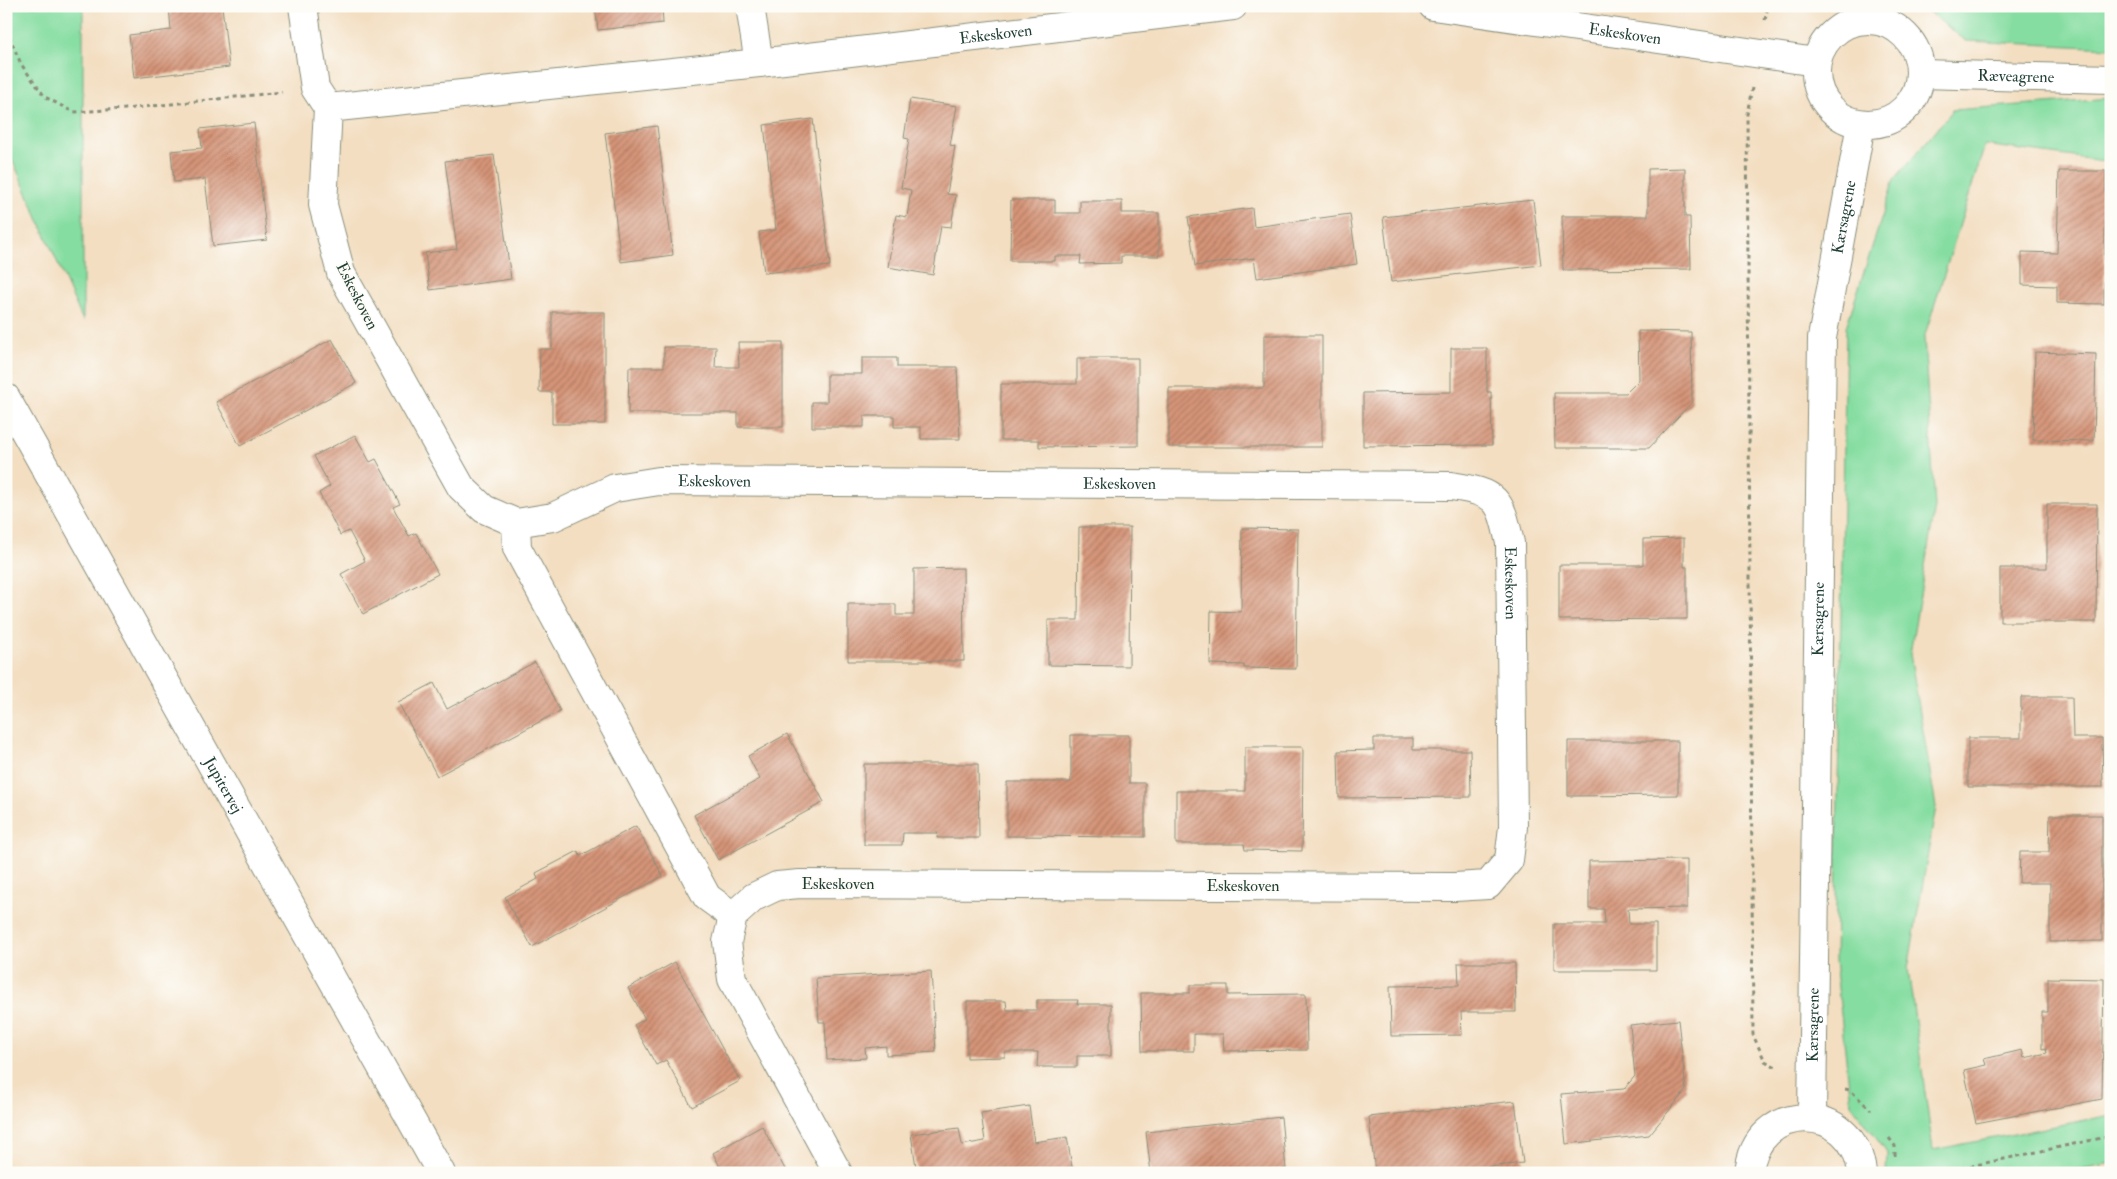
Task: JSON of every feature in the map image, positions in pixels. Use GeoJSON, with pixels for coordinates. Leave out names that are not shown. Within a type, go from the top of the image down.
{"type":"FeatureCollection","features":[{"type":"Feature","properties":{"kind":"street","name":"Eskeskoven"},"geometry":{"type":"LineString","coordinates":[[303,6],[322,98],[323,205],[341,273],[461,487],[484,509],[516,523],[553,517],[615,488],[658,480],[1451,486],[1482,491],[1502,508],[1510,543],[1513,827],[1509,860],[1488,885],[1446,887],[800,884],[777,886],[762,893],[754,897],[733,916]]}},
{"type":"Feature","properties":{"kind":"street"},"geometry":{"type":"LineString","coordinates":[[750,6],[759,62]]}},
{"type":"Feature","properties":{"kind":"street","name":"Eskeskoven"},"geometry":{"type":"LineString","coordinates":[[322,98],[759,62],[1180,9],[1233,6]]}},
{"type":"Feature","properties":{"kind":"street","name":"Eskeskoven"},"geometry":{"type":"LineString","coordinates":[[1433,6],[1816,62]]}},
{"type":"Feature","properties":{"kind":"street"},"geometry":{"type":"LineString","coordinates":[[1861,13],[1897,28],[1910,40],[1918,56],[1921,74],[1917,92],[1908,107],[1895,118],[1878,124],[1861,124],[1845,119],[1831,110],[1821,96],[1816,80],[1816,62],[1822,46],[1832,34],[1861,13]]}},
{"type":"Feature","properties":{"kind":"street","name":"Ræveagrene"},"geometry":{"type":"LineString","coordinates":[[1921,74],[2111,79]]}},
{"type":"Feature","properties":{"kind":"street","name":"Kærsagrene"},"geometry":{"type":"LineString","coordinates":[[1812,1117],[1822,338],[1861,124]]}},
{"type":"Feature","properties":{"kind":"street","name":"Jupitervej"},"geometry":{"type":"LineString","coordinates":[[6,398],[441,1173]]}},
{"type":"Feature","properties":{"kind":"street"},"geometry":{"type":"LineString","coordinates":[[516,523],[517,548],[707,897],[733,916],[728,942],[732,979],[838,1173]]}},
{"type":"Feature","properties":{"kind":"street"},"geometry":{"type":"LineString","coordinates":[[1749,1173],[1750,1160],[1758,1142],[1773,1127],[1791,1119],[1812,1117],[1828,1122],[1843,1131],[1854,1144],[1860,1160],[1862,1173]]}},
{"type":"Feature","properties":{"kind":"path"},"geometry":{"type":"LineString","coordinates":[[1768,6],[1747,114],[1752,1034],[1765,1061],[1813,1085],[1850,1090],[1867,1104],[1876,1118]]}},
{"type":"Feature","properties":{"kind":"path"},"geometry":{"type":"LineString","coordinates":[[6,29],[21,64],[45,97],[73,112],[322,98]]}},
{"type":"Feature","properties":{"kind":"path"},"geometry":{"type":"LineString","coordinates":[[1886,1132],[1895,1146],[1896,1164]]}},
{"type":"Feature","properties":{"kind":"path"},"geometry":{"type":"LineString","coordinates":[[1938,1173],[2111,1136]]}},
{"type":"Feature","properties":{"kind":"green space"},"geometry":{"type":"Polygon","coordinates":[[[6,6],[83,6],[83,321],[6,145],[6,6]]]}},
{"type":"Feature","properties":{"kind":"green space"},"geometry":{"type":"Polygon","coordinates":[[[1921,6],[2111,6],[2111,48],[1966,41],[1921,6]]]}},
{"type":"Feature","properties":{"kind":"green space"},"geometry":{"type":"Polygon","coordinates":[[[2111,98],[2111,162],[1985,145],[1924,338],[1935,507],[1910,654],[1936,807],[1908,969],[1933,1150],[2111,1115],[2111,1163],[2062,1173],[1886,1173],[1887,1153],[1851,1104],[1835,961],[1846,327],[1894,180],[1953,110],[2111,98]]]}},
{"type":"Feature","properties":{"kind":"building"},"geometry":{"type":"Polygon","coordinates":[[[169,6],[222,6],[229,67],[134,78],[129,35],[171,30],[169,6]]]}},
{"type":"Feature","properties":{"kind":"building"},"geometry":{"type":"Polygon","coordinates":[[[595,6],[662,6],[663,23],[598,30],[595,6]]]}},
{"type":"Feature","properties":{"kind":"building"},"geometry":{"type":"Polygon","coordinates":[[[910,99],[957,106],[950,145],[955,146],[947,194],[956,195],[951,227],[941,226],[933,275],[888,267],[896,215],[907,217],[911,190],[901,188],[909,139],[904,138],[910,99]]]}},
{"type":"Feature","properties":{"kind":"building"},"geometry":{"type":"Polygon","coordinates":[[[813,119],[830,266],[764,273],[759,232],[776,230],[764,125],[813,119]]]}},
{"type":"Feature","properties":{"kind":"building"},"geometry":{"type":"Polygon","coordinates":[[[254,123],[267,240],[213,246],[205,179],[174,182],[171,151],[202,148],[200,129],[254,123]]]}},
{"type":"Feature","properties":{"kind":"building"},"geometry":{"type":"Polygon","coordinates":[[[657,126],[673,255],[621,262],[605,133],[657,126]]]}},
{"type":"Feature","properties":{"kind":"building"},"geometry":{"type":"Polygon","coordinates":[[[494,155],[511,279],[430,290],[425,253],[457,249],[445,161],[494,155]]]}},
{"type":"Feature","properties":{"kind":"building"},"geometry":{"type":"Polygon","coordinates":[[[1685,168],[1685,217],[1690,217],[1691,269],[1563,270],[1562,216],[1648,216],[1648,169],[1685,168]]]}},
{"type":"Feature","properties":{"kind":"building"},"geometry":{"type":"Polygon","coordinates":[[[2059,171],[2106,171],[2104,304],[2057,303],[2057,286],[2022,285],[2022,252],[2057,253],[2059,171]]]}},
{"type":"Feature","properties":{"kind":"building"},"geometry":{"type":"Polygon","coordinates":[[[1011,200],[1055,200],[1055,213],[1080,213],[1080,201],[1122,201],[1122,213],[1159,213],[1159,256],[1121,256],[1121,263],[1080,264],[1081,256],[1055,256],[1055,261],[1010,261],[1011,200]]]}},
{"type":"Feature","properties":{"kind":"building"},"geometry":{"type":"Polygon","coordinates":[[[1533,200],[1541,265],[1391,282],[1383,217],[1533,200]]]}},
{"type":"Feature","properties":{"kind":"building"},"geometry":{"type":"Polygon","coordinates":[[[1252,208],[1254,227],[1350,214],[1357,264],[1257,278],[1254,258],[1195,266],[1188,217],[1252,208]]]}},
{"type":"Feature","properties":{"kind":"building"},"geometry":{"type":"Polygon","coordinates":[[[552,312],[605,312],[605,424],[552,424],[552,392],[539,392],[540,349],[552,349],[552,312]]]}},
{"type":"Feature","properties":{"kind":"building"},"geometry":{"type":"Polygon","coordinates":[[[1638,331],[1691,332],[1692,402],[1649,448],[1555,448],[1554,393],[1626,393],[1639,380],[1638,331]]]}},
{"type":"Feature","properties":{"kind":"building"},"geometry":{"type":"Polygon","coordinates":[[[1264,335],[1322,335],[1322,447],[1169,447],[1169,388],[1264,388],[1264,335]]]}},
{"type":"Feature","properties":{"kind":"building"},"geometry":{"type":"Polygon","coordinates":[[[332,339],[356,383],[240,446],[216,402],[332,339]]]}},
{"type":"Feature","properties":{"kind":"building"},"geometry":{"type":"Polygon","coordinates":[[[738,342],[783,342],[783,427],[738,427],[738,413],[628,413],[629,367],[664,367],[664,347],[716,347],[715,367],[739,367],[738,342]]]}},
{"type":"Feature","properties":{"kind":"building"},"geometry":{"type":"Polygon","coordinates":[[[1451,348],[1487,348],[1487,392],[1491,392],[1492,445],[1363,446],[1363,393],[1451,392],[1451,348]]]}},
{"type":"Feature","properties":{"kind":"building"},"geometry":{"type":"Polygon","coordinates":[[[2035,352],[2096,354],[2094,441],[2033,440],[2035,352]]]}},
{"type":"Feature","properties":{"kind":"building"},"geometry":{"type":"Polygon","coordinates":[[[862,358],[897,358],[897,367],[957,367],[960,439],[921,439],[921,427],[894,427],[894,416],[864,416],[864,427],[812,427],[812,402],[827,402],[827,374],[862,374],[862,358]]]}},
{"type":"Feature","properties":{"kind":"building"},"geometry":{"type":"Polygon","coordinates":[[[1077,358],[1138,358],[1138,446],[1039,447],[1039,440],[1001,440],[1001,384],[1077,384],[1077,358]]]}},
{"type":"Feature","properties":{"kind":"building"},"geometry":{"type":"Polygon","coordinates":[[[355,435],[370,462],[376,459],[400,504],[393,507],[409,536],[416,533],[438,574],[363,614],[341,574],[365,561],[349,531],[340,535],[319,493],[330,486],[314,456],[355,435]]]}},
{"type":"Feature","properties":{"kind":"building"},"geometry":{"type":"Polygon","coordinates":[[[2047,504],[2097,504],[2096,622],[2000,622],[2000,568],[2047,568],[2047,504]]]}},
{"type":"Feature","properties":{"kind":"building"},"geometry":{"type":"Polygon","coordinates":[[[1079,527],[1130,527],[1129,666],[1048,665],[1048,620],[1078,620],[1079,527]]]}},
{"type":"Feature","properties":{"kind":"building"},"geometry":{"type":"Polygon","coordinates":[[[1242,528],[1298,529],[1296,669],[1244,668],[1244,665],[1210,664],[1211,611],[1241,612],[1242,528]]]}},
{"type":"Feature","properties":{"kind":"building"},"geometry":{"type":"Polygon","coordinates":[[[1684,538],[1684,567],[1687,567],[1687,619],[1559,620],[1559,565],[1643,565],[1643,539],[1684,538]]]}},
{"type":"Feature","properties":{"kind":"building"},"geometry":{"type":"Polygon","coordinates":[[[963,568],[964,661],[848,661],[848,604],[896,604],[896,615],[914,615],[914,569],[963,568]]]}},
{"type":"Feature","properties":{"kind":"building"},"geometry":{"type":"Polygon","coordinates":[[[535,662],[560,711],[437,776],[398,702],[434,683],[447,709],[535,662]]]}},
{"type":"Feature","properties":{"kind":"building"},"geometry":{"type":"Polygon","coordinates":[[[2021,697],[2072,697],[2073,738],[2102,738],[2103,787],[1968,787],[1968,738],[2021,738],[2021,697]]]}},
{"type":"Feature","properties":{"kind":"building"},"geometry":{"type":"Polygon","coordinates":[[[787,734],[824,802],[718,860],[694,815],[760,779],[748,756],[787,734]]]}},
{"type":"Feature","properties":{"kind":"building"},"geometry":{"type":"Polygon","coordinates":[[[1071,735],[1129,735],[1129,783],[1145,783],[1145,837],[1007,836],[1007,782],[1071,782],[1071,735]]]}},
{"type":"Feature","properties":{"kind":"building"},"geometry":{"type":"Polygon","coordinates":[[[1374,738],[1413,738],[1413,750],[1470,750],[1471,797],[1339,798],[1338,751],[1374,750],[1374,738]]]}},
{"type":"Feature","properties":{"kind":"building"},"geometry":{"type":"Polygon","coordinates":[[[1568,741],[1678,741],[1678,795],[1568,796],[1568,741]]]}},
{"type":"Feature","properties":{"kind":"building"},"geometry":{"type":"Polygon","coordinates":[[[1245,747],[1303,747],[1302,851],[1245,850],[1244,844],[1176,844],[1176,791],[1245,791],[1245,747]]]}},
{"type":"Feature","properties":{"kind":"building"},"geometry":{"type":"Polygon","coordinates":[[[864,764],[978,764],[979,838],[937,838],[938,833],[903,833],[902,845],[864,845],[864,764]]]}},
{"type":"Feature","properties":{"kind":"building"},"geometry":{"type":"Polygon","coordinates":[[[2050,815],[2102,815],[2102,941],[2050,942],[2050,883],[2019,883],[2020,852],[2049,852],[2050,815]]]}},
{"type":"Feature","properties":{"kind":"building"},"geometry":{"type":"Polygon","coordinates":[[[636,826],[663,876],[532,947],[505,897],[538,879],[536,873],[578,851],[580,856],[636,826]]]}},
{"type":"Feature","properties":{"kind":"building"},"geometry":{"type":"Polygon","coordinates":[[[1687,860],[1687,908],[1628,909],[1629,924],[1656,924],[1656,970],[1554,970],[1554,924],[1605,924],[1604,909],[1589,909],[1589,861],[1687,860]]]}},
{"type":"Feature","properties":{"kind":"building"},"geometry":{"type":"Polygon","coordinates":[[[675,962],[740,1081],[692,1107],[666,1060],[656,1065],[634,1025],[645,1019],[628,988],[675,962]]]}},
{"type":"Feature","properties":{"kind":"building"},"geometry":{"type":"Polygon","coordinates":[[[1458,963],[1515,963],[1516,1012],[1461,1012],[1462,1035],[1391,1036],[1390,986],[1459,985],[1458,963]]]}},
{"type":"Feature","properties":{"kind":"building"},"geometry":{"type":"Polygon","coordinates":[[[931,971],[936,1052],[886,1055],[886,1046],[865,1048],[866,1058],[827,1060],[825,1022],[819,1022],[816,978],[931,971]]]}},
{"type":"Feature","properties":{"kind":"building"},"geometry":{"type":"Polygon","coordinates":[[[2048,978],[2104,979],[2102,1099],[1976,1123],[1964,1070],[1986,1065],[1984,1059],[2022,1050],[2024,1058],[2047,1053],[2046,1048],[2042,1049],[2042,1012],[2048,1012],[2048,978]]]}},
{"type":"Feature","properties":{"kind":"building"},"geometry":{"type":"Polygon","coordinates":[[[1190,985],[1228,985],[1228,995],[1306,994],[1307,1050],[1224,1051],[1223,1034],[1194,1034],[1194,1051],[1142,1051],[1141,993],[1190,993],[1190,985]]]}},
{"type":"Feature","properties":{"kind":"building"},"geometry":{"type":"Polygon","coordinates":[[[1037,1000],[1078,1000],[1077,1004],[1111,1004],[1111,1056],[1077,1056],[1077,1067],[1037,1067],[1038,1052],[1005,1052],[1005,1057],[967,1058],[967,1001],[1006,1001],[1007,1010],[1037,1010],[1037,1000]]]}},
{"type":"Feature","properties":{"kind":"building"},"geometry":{"type":"Polygon","coordinates":[[[1678,1020],[1686,1090],[1649,1135],[1566,1144],[1561,1094],[1624,1089],[1635,1076],[1630,1025],[1678,1020]]]}},
{"type":"Feature","properties":{"kind":"building"},"geometry":{"type":"Polygon","coordinates":[[[1515,1101],[1523,1163],[1437,1173],[1375,1173],[1369,1117],[1515,1101]]]}},
{"type":"Feature","properties":{"kind":"building"},"geometry":{"type":"Polygon","coordinates":[[[1029,1106],[1034,1142],[1067,1137],[1073,1173],[917,1173],[911,1134],[959,1128],[962,1145],[985,1141],[981,1113],[1029,1106]]]}},
{"type":"Feature","properties":{"kind":"building"},"geometry":{"type":"Polygon","coordinates":[[[1281,1117],[1286,1169],[1246,1173],[1151,1173],[1146,1132],[1281,1117]]]}},
{"type":"Feature","properties":{"kind":"building"},"geometry":{"type":"Polygon","coordinates":[[[762,1126],[787,1173],[723,1173],[713,1153],[762,1126]]]}}]}
